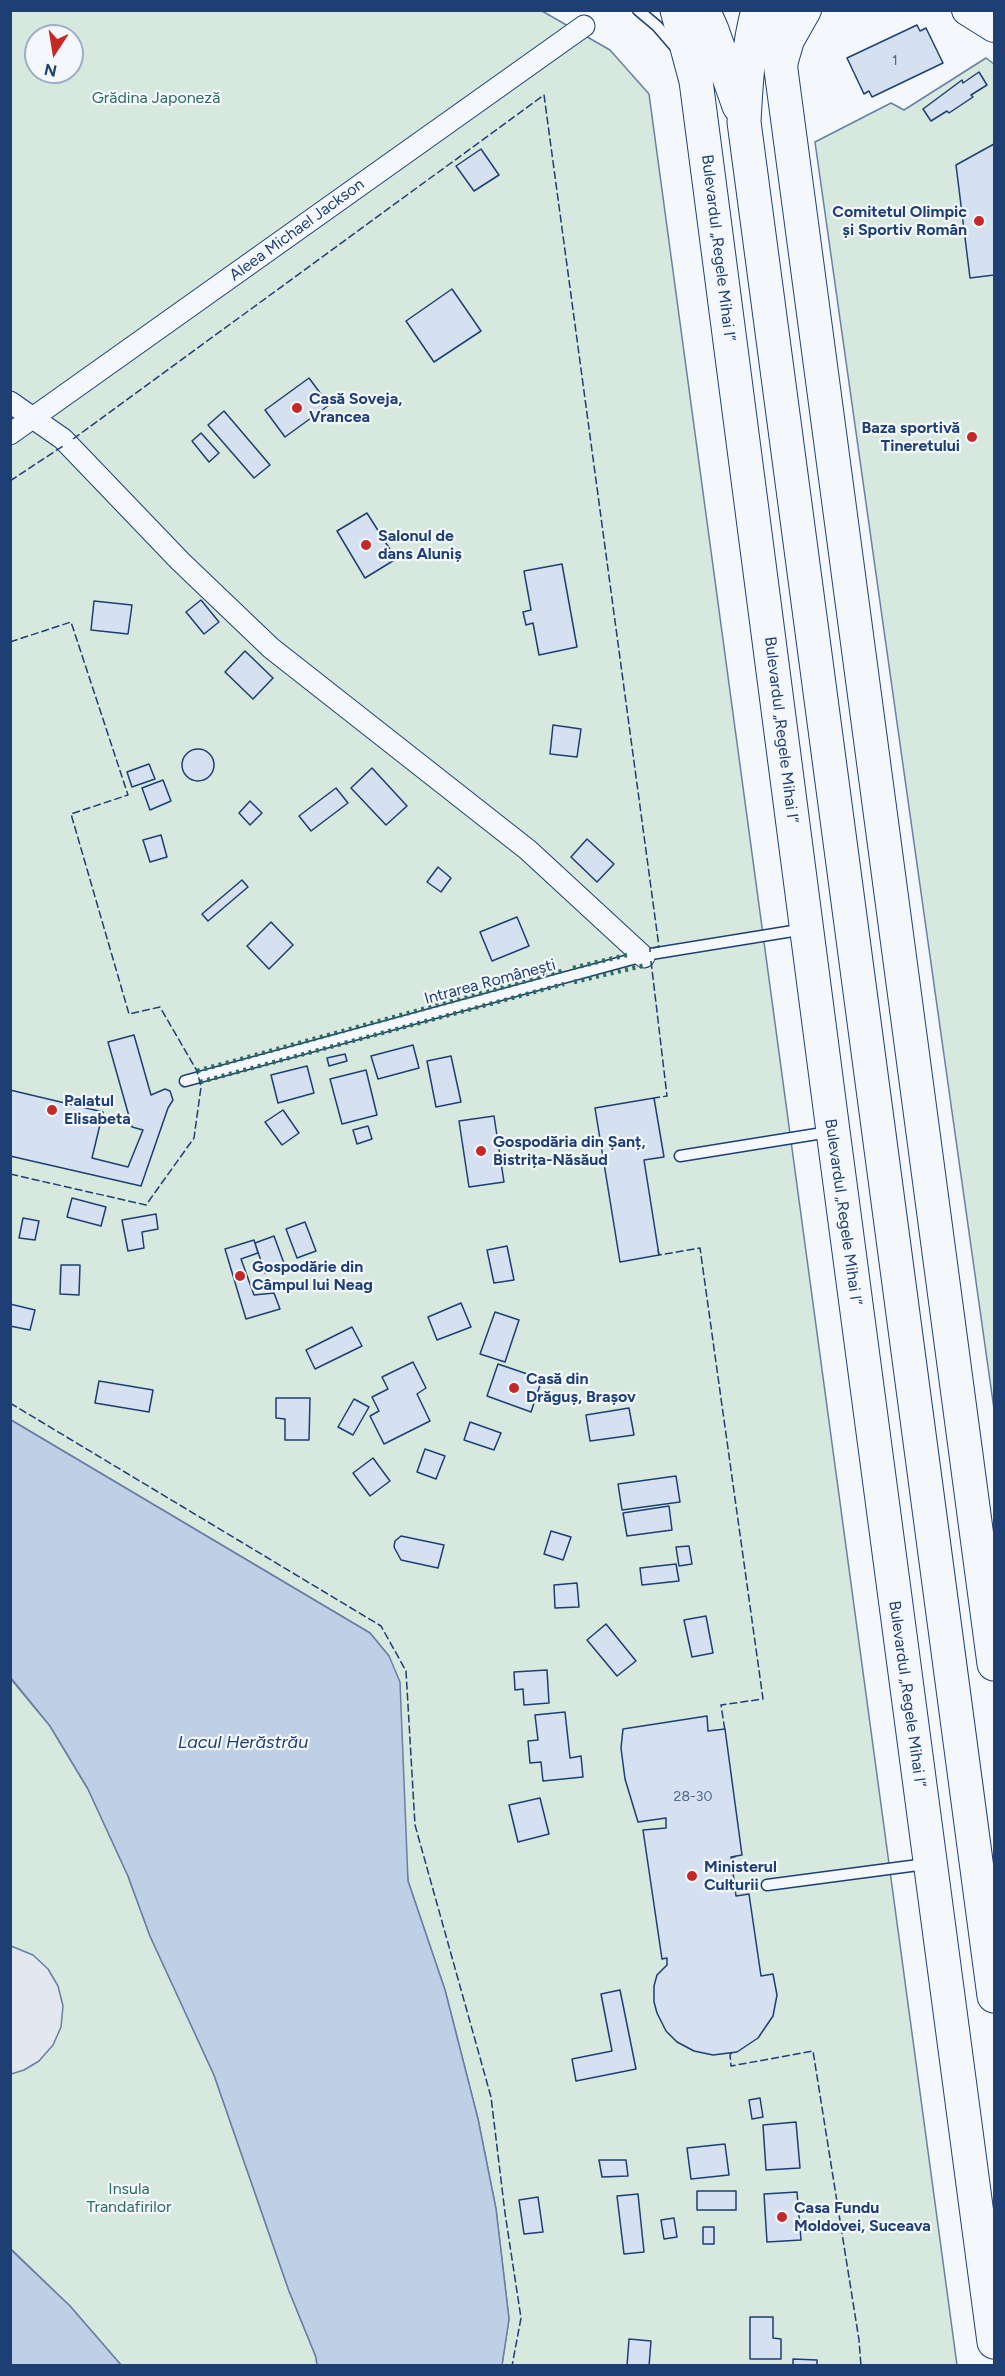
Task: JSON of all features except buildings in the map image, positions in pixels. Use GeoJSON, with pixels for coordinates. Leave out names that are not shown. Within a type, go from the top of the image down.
{"type":"FeatureCollection","features":[{"type":"Feature","properties":{"kind":"main road","name":"Bulevardul „Regele Mihai I”"},"geometry":{"type":"LineString","coordinates":[[677,10],[696,81],[832,1131],[994,2342]]}},
{"type":"Feature","properties":{"kind":"main road"},"geometry":{"type":"LineString","coordinates":[[703,10],[744,122]]}},
{"type":"Feature","properties":{"kind":"main road"},"geometry":{"type":"LineString","coordinates":[[758,10],[752,34],[744,122],[994,1996]]}},
{"type":"Feature","properties":{"kind":"main road"},"geometry":{"type":"LineString","coordinates":[[778,10],[781,70],[994,1664]]}},
{"type":"Feature","properties":{"kind":"main road"},"geometry":{"type":"LineString","coordinates":[[781,70],[789,40],[806,10]]}},
{"type":"Feature","properties":{"kind":"main road"},"geometry":{"type":"LineString","coordinates":[[967,10],[994,27]]}},
{"type":"Feature","properties":{"kind":"street","name":"Aleea Michael Jackson"},"geometry":{"type":"LineString","coordinates":[[10,434],[584,26]]}},
{"type":"Feature","properties":{"kind":"street"},"geometry":{"type":"LineString","coordinates":[[10,402],[63,439],[180,561],[272,648],[528,850],[644,957]]}},
{"type":"Feature","properties":{"kind":"lane"},"geometry":{"type":"LineString","coordinates":[[638,10],[669,39],[683,57],[696,81]]}},
{"type":"Feature","properties":{"kind":"lane","name":"Intrarea Românești"},"geometry":{"type":"LineString","coordinates":[[185,1081],[644,957],[807,928]]}},
{"type":"Feature","properties":{"kind":"lane"},"geometry":{"type":"LineString","coordinates":[[680,1156],[832,1131]]}},
{"type":"Feature","properties":{"kind":"lane"},"geometry":{"type":"LineString","coordinates":[[767,1886],[930,1863]]}},
{"type":"Feature","properties":{"kind":"green space","name":"Grădina Japoneză"},"geometry":{"type":"Polygon","coordinates":[[[11,11],[542,11],[610,50],[649,94],[957,2365],[502,2365],[509,2319],[496,2209],[478,2119],[445,1990],[408,1881],[389,1656],[370,1633],[11,1420],[11,11]]]}},
{"type":"Feature","properties":{"kind":"green space"},"geometry":{"type":"Polygon","coordinates":[[[986,58],[994,64],[994,1409],[815,142],[891,103],[904,110],[986,58]]]}},
{"type":"Feature","properties":{"kind":"green space","name":"Insula Trandafirilor"},"geometry":{"type":"Polygon","coordinates":[[[10,1678],[50,1726],[88,1789],[128,1876],[150,1936],[214,2075],[317,2365],[121,2365],[70,2306],[11,2249],[10,1678]]]}},
{"type":"Feature","properties":{"kind":"shaded area"},"geometry":{"type":"Polygon","coordinates":[[[11,1946],[33,1955],[48,1969],[58,1986],[63,2006],[61,2027],[53,2045],[39,2061],[24,2070],[11,2074],[11,1946]]]}},
{"type":"Feature","properties":{"kind":"water","name":"Lacul Herăstrău"},"geometry":{"type":"Polygon","coordinates":[[[11,1420],[370,1633],[389,1656],[400,1682],[408,1881],[445,1990],[478,2119],[496,2209],[509,2319],[502,2365],[317,2365],[214,2075],[150,1936],[128,1876],[88,1789],[50,1726],[11,1678],[11,1420]]]}},
{"type":"Feature","properties":{"kind":"water"},"geometry":{"type":"Polygon","coordinates":[[[10,2249],[70,2306],[121,2365],[11,2365],[10,2249]]]}},
{"type":"Feature","properties":{"kind":"hedge"},"geometry":{"type":"LineString","coordinates":[[573,968],[631,954]]}},
{"type":"Feature","properties":{"kind":"hedge"},"geometry":{"type":"LineString","coordinates":[[574,982],[646,965]]}},
{"type":"Feature","properties":{"kind":"hedge"},"geometry":{"type":"LineString","coordinates":[[197,1071],[562,971]]}},
{"type":"Feature","properties":{"kind":"hedge"},"geometry":{"type":"LineString","coordinates":[[200,1082],[564,984]]}},
{"type":"Feature","properties":{"kind":"fence"},"geometry":{"type":"LineString","coordinates":[[73,439],[544,95],[659,947],[650,948],[650,952]]}},
{"type":"Feature","properties":{"kind":"fence"},"geometry":{"type":"LineString","coordinates":[[10,481],[63,446]]}},
{"type":"Feature","properties":{"kind":"fence"},"geometry":{"type":"LineString","coordinates":[[10,642],[71,622],[128,795],[71,814],[129,1014],[160,1007],[197,1071],[201,1087],[194,1138],[146,1205],[10,1174]]}},
{"type":"Feature","properties":{"kind":"fence"},"geometry":{"type":"LineString","coordinates":[[651,961],[667,1096],[654,1098],[655,1102]]}},
{"type":"Feature","properties":{"kind":"fence"},"geometry":{"type":"LineString","coordinates":[[658,1250],[659,1255],[700,1248],[763,1699],[721,1705],[725,1731]]}},
{"type":"Feature","properties":{"kind":"fence"},"geometry":{"type":"LineString","coordinates":[[10,1403],[381,1626],[406,1671],[415,1825],[491,2097],[521,2318],[512,2366]]}},
{"type":"Feature","properties":{"kind":"fence"},"geometry":{"type":"LineString","coordinates":[[734,1873],[733,1857],[738,1856]]}},
{"type":"Feature","properties":{"kind":"fence"},"geometry":{"type":"LineString","coordinates":[[732,2053],[730,2054],[731,2066],[813,2051],[859,2340],[861,2366]]}},
{"type":"Feature","properties":{"kind":"place","name":"Comitetul Olimpic și Sportiv Român"},"geometry":{"type":"Point","coordinates":[979,221]}},
{"type":"Feature","properties":{"kind":"place","name":"Casă Soveja, Vrancea"},"geometry":{"type":"Point","coordinates":[297,408]}},
{"type":"Feature","properties":{"kind":"place","name":"Baza sportivă Tineretului"},"geometry":{"type":"Point","coordinates":[972,437]}},
{"type":"Feature","properties":{"kind":"place","name":"Salonul de dans Aluniș"},"geometry":{"type":"Point","coordinates":[366,545]}},
{"type":"Feature","properties":{"kind":"place","name":"Palatul Elisabeta"},"geometry":{"type":"Point","coordinates":[52,1110]}},
{"type":"Feature","properties":{"kind":"place","name":"Gospodăria din Șanț, Bistrița-Năsăud"},"geometry":{"type":"Point","coordinates":[481,1151]}},
{"type":"Feature","properties":{"kind":"place","name":"Gospodărie din Câmpul lui Neag"},"geometry":{"type":"Point","coordinates":[240,1276]}},
{"type":"Feature","properties":{"kind":"place","name":"Casă din Drăguș, Brașov"},"geometry":{"type":"Point","coordinates":[514,1388]}},
{"type":"Feature","properties":{"kind":"place","name":"Ministerul Culturii"},"geometry":{"type":"Point","coordinates":[692,1876]}},
{"type":"Feature","properties":{"kind":"place","name":"Casa Fundu Moldovei, Suceava"},"geometry":{"type":"Point","coordinates":[782,2217]}}]}
